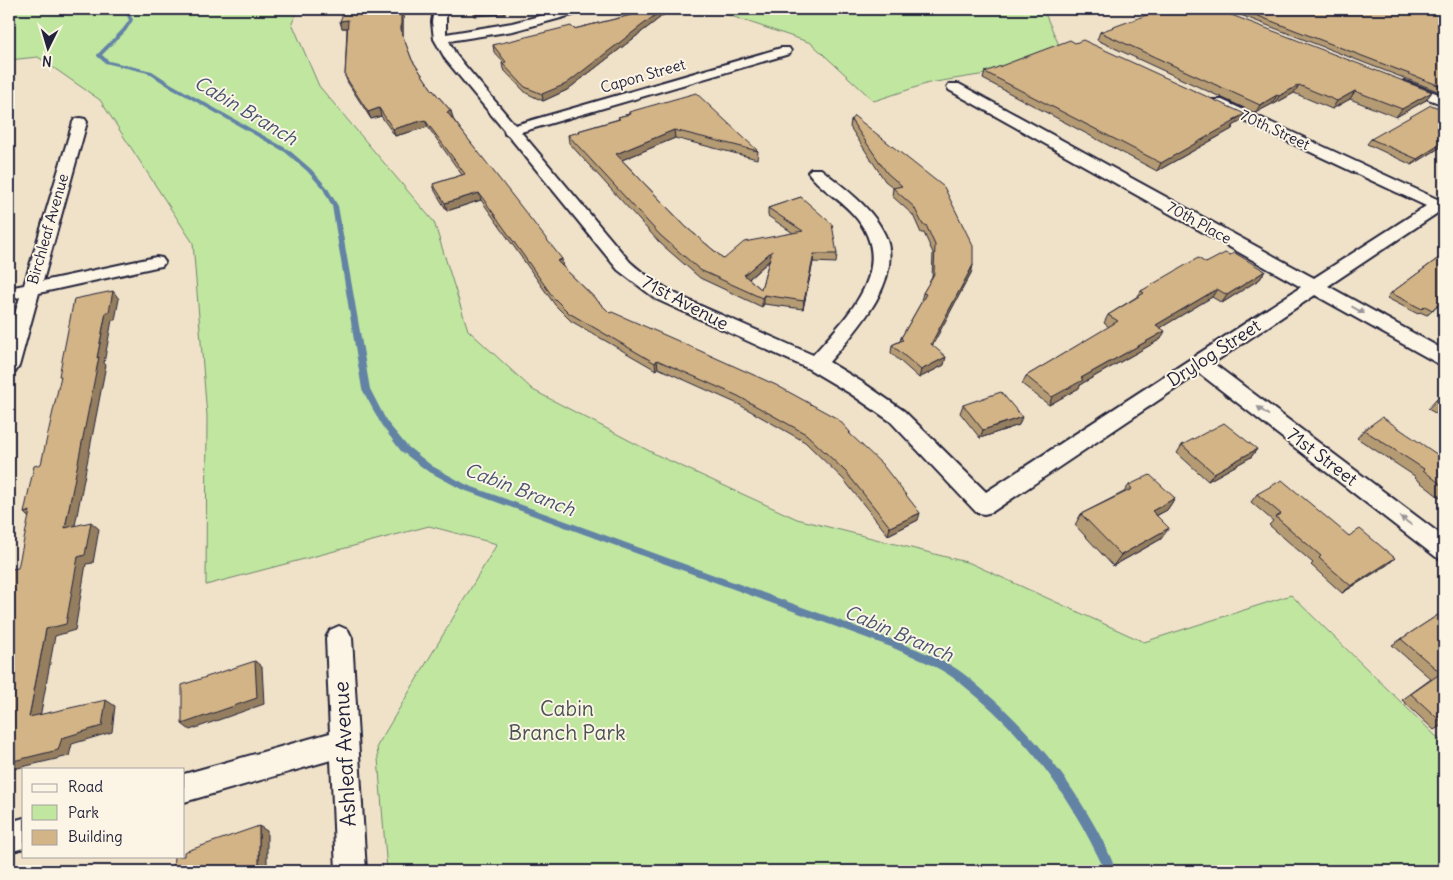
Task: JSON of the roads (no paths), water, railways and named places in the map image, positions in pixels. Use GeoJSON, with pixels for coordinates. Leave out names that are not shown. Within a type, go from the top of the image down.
{"type":"FeatureCollection","features":[{"type":"Feature","properties":{"kind":"street"},"geometry":{"type":"LineString","coordinates":[[440,9],[438,31],[440,39],[513,28],[579,9]]}},
{"type":"Feature","properties":{"kind":"street","name":"71st Avenue"},"geometry":{"type":"LineString","coordinates":[[440,39],[462,71],[510,131],[624,266],[648,286],[684,306],[816,364],[858,389],[897,416],[923,440],[984,505]]}},
{"type":"Feature","properties":{"kind":"street","name":"Capon Street"},"geometry":{"type":"LineString","coordinates":[[510,131],[785,51]]}},
{"type":"Feature","properties":{"kind":"street"},"geometry":{"type":"LineString","coordinates":[[1390,80],[1444,101]]}},
{"type":"Feature","properties":{"kind":"street","name":"70th Place"},"geometry":{"type":"LineString","coordinates":[[954,87],[1444,358]]}},
{"type":"Feature","properties":{"kind":"street","name":"70th Street"},"geometry":{"type":"LineString","coordinates":[[1202,96],[1442,205]]}},
{"type":"Feature","properties":{"kind":"street","name":"Birchleaf Avenue"},"geometry":{"type":"LineString","coordinates":[[9,366],[80,122]]}},
{"type":"Feature","properties":{"kind":"street"},"geometry":{"type":"LineString","coordinates":[[816,172],[872,227],[878,241],[880,259],[879,273],[872,292],[836,341],[816,364]]}},
{"type":"Feature","properties":{"kind":"street","name":"Drylog Street"},"geometry":{"type":"LineString","coordinates":[[984,505],[1442,205]]}},
{"type":"Feature","properties":{"kind":"street"},"geometry":{"type":"LineString","coordinates":[[9,294],[156,262]]}},
{"type":"Feature","properties":{"kind":"street","name":"71st Street"},"geometry":{"type":"LineString","coordinates":[[1199,363],[1444,550]]}},
{"type":"Feature","properties":{"kind":"street","name":"Ashleaf Avenue"},"geometry":{"type":"LineString","coordinates":[[339,638],[351,871]]}},
{"type":"Feature","properties":{"kind":"street"},"geometry":{"type":"LineString","coordinates":[[185,788],[343,743]]}},
{"type":"Feature","properties":{"kind":"street"},"geometry":{"type":"LineString","coordinates":[[9,837],[22,834]]}},
{"type":"Feature","properties":{"kind":"waterway","name":"Cabin Branch"},"geometry":{"type":"LineString","coordinates":[[126,9],[131,20],[99,55],[107,62],[150,72],[287,151],[309,170],[325,188],[335,206],[366,389],[394,437],[416,459],[464,487],[893,644],[948,669],[998,709],[1055,772],[1085,820],[1111,871]]}},
{"type":"Feature","properties":{"kind":"park label","name":"Cabin Branch Park"},"geometry":{"type":"Point","coordinates":[567,721]}}]}
